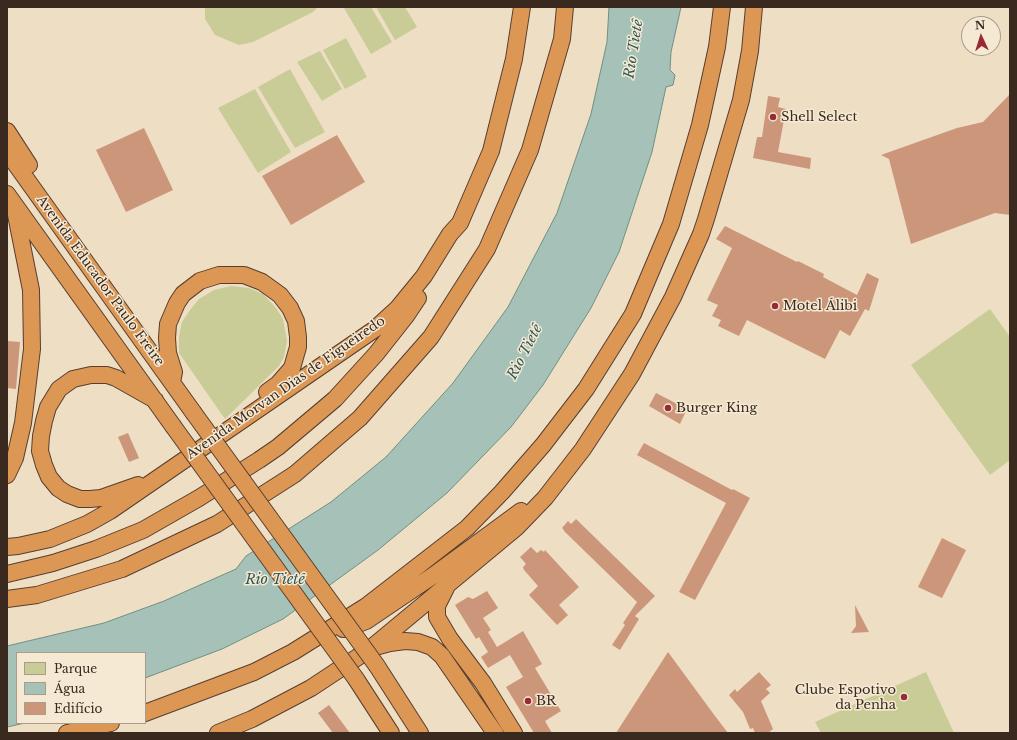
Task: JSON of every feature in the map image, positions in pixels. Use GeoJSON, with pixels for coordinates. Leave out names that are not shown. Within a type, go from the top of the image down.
{"type":"FeatureCollection","features":[{"type":"Feature","properties":{"kind":"highway","name":"Avenida Morvan Dias de Figueiredo"},"geometry":{"type":"LineString","coordinates":[[7,547],[50,539],[87,524],[110,512],[375,329],[397,309],[424,276],[450,234],[460,223],[490,151],[514,59],[522,7]]}},
{"type":"Feature","properties":{"kind":"highway"},"geometry":{"type":"LineString","coordinates":[[7,599],[37,595],[122,569],[217,524],[295,474],[360,418],[430,337],[487,249],[530,150],[562,39],[565,7]]}},
{"type":"Feature","properties":{"kind":"highway"},"geometry":{"type":"LineString","coordinates":[[146,713],[254,672],[329,631],[365,607],[467,528],[502,492],[543,445],[586,389],[633,314],[671,224],[700,125],[717,47],[722,7]]}},
{"type":"Feature","properties":{"kind":"highway"},"geometry":{"type":"LineString","coordinates":[[218,733],[252,719],[312,688],[370,649],[517,527],[545,498],[583,449],[632,374],[673,297],[706,219],[741,100],[750,51],[754,7]]}},
{"type":"Feature","properties":{"kind":"highway"},"geometry":{"type":"LineString","coordinates":[[7,131],[53,202],[60,224]]}},
{"type":"Feature","properties":{"kind":"highway","name":"Avenida Educador Paulo Freire"},"geometry":{"type":"LineString","coordinates":[[7,152],[377,666],[420,733]]}},
{"type":"Feature","properties":{"kind":"highway"},"geometry":{"type":"LineString","coordinates":[[7,475],[15,458],[23,423],[32,349],[31,290],[11,199]]}},
{"type":"Feature","properties":{"kind":"highway","name":"Avenida Educador Paulo Freire"},"geometry":{"type":"LineString","coordinates":[[11,199],[356,678],[391,733]]}},
{"type":"Feature","properties":{"kind":"highway"},"geometry":{"type":"LineString","coordinates":[[7,574],[96,549],[144,530],[199,498],[278,446],[334,399],[376,354],[406,316],[437,269],[460,223]]}},
{"type":"Feature","properties":{"kind":"highway"},"geometry":{"type":"LineString","coordinates":[[172,382],[174,372],[168,353],[168,324],[177,303],[184,294],[200,281],[219,275],[244,275],[262,282],[280,295],[290,308],[296,322],[298,346],[292,368],[278,384],[241,414],[238,423]]}},
{"type":"Feature","properties":{"kind":"highway"},"geometry":{"type":"LineString","coordinates":[[155,400],[116,378],[107,375],[91,375],[74,379],[59,389],[48,407],[41,436],[40,450],[49,477],[58,488],[67,494],[80,499],[101,498],[164,474]]}},
{"type":"Feature","properties":{"kind":"highway"},"geometry":{"type":"LineString","coordinates":[[329,631],[351,627],[366,621],[434,575],[517,514],[545,498]]}},
{"type":"Feature","properties":{"kind":"highway"},"geometry":{"type":"LineString","coordinates":[[7,569],[53,562]]}},
{"type":"Feature","properties":{"kind":"highway"},"geometry":{"type":"LineString","coordinates":[[447,585],[437,606],[437,617],[450,639],[483,683],[514,733]]}},
{"type":"Feature","properties":{"kind":"highway"},"geometry":{"type":"LineString","coordinates":[[370,649],[390,643],[405,641],[418,642],[432,647],[442,656],[495,733]]}},
{"type":"Feature","properties":{"kind":"highway"},"geometry":{"type":"LineString","coordinates":[[67,733],[107,724]]}},
{"type":"Feature","properties":{"kind":"green space"},"geometry":{"type":"Polygon","coordinates":[[[205,7],[318,7],[313,12],[253,42],[239,45],[215,35],[205,19],[205,7]]]}},
{"type":"Feature","properties":{"kind":"green space"},"geometry":{"type":"Polygon","coordinates":[[[371,7],[392,42],[371,54],[344,8],[371,7]]]}},
{"type":"Feature","properties":{"kind":"green space"},"geometry":{"type":"Polygon","coordinates":[[[376,7],[405,7],[417,27],[395,40],[376,7]]]}},
{"type":"Feature","properties":{"kind":"green space"},"geometry":{"type":"Polygon","coordinates":[[[346,38],[367,77],[345,89],[323,50],[346,38]]]}},
{"type":"Feature","properties":{"kind":"green space"},"geometry":{"type":"Polygon","coordinates":[[[320,51],[342,89],[322,101],[297,62],[320,51]]]}},
{"type":"Feature","properties":{"kind":"green space"},"geometry":{"type":"Polygon","coordinates":[[[290,69],[325,132],[295,148],[258,87],[290,69]]]}},
{"type":"Feature","properties":{"kind":"green space"},"geometry":{"type":"Polygon","coordinates":[[[255,89],[291,152],[258,173],[218,108],[255,89]]]}},
{"type":"Feature","properties":{"kind":"green space"},"geometry":{"type":"Polygon","coordinates":[[[231,286],[249,288],[263,294],[276,308],[283,319],[287,341],[284,357],[279,366],[225,419],[179,353],[179,336],[182,322],[199,299],[214,290],[231,286]]]}},
{"type":"Feature","properties":{"kind":"green space"},"geometry":{"type":"Polygon","coordinates":[[[990,309],[1010,337],[1010,460],[990,475],[911,365],[990,309]]]}},
{"type":"Feature","properties":{"kind":"green space","name":"Clube Espotivo da Penha"},"geometry":{"type":"Polygon","coordinates":[[[926,672],[954,733],[821,733],[815,722],[926,672]]]}},
{"type":"Feature","properties":{"kind":"water","name":"Rio Tietê"},"geometry":{"type":"Polygon","coordinates":[[[609,7],[681,7],[671,52],[670,70],[675,75],[673,85],[666,87],[652,152],[619,252],[591,308],[543,385],[511,427],[447,493],[378,550],[283,619],[222,649],[146,678],[146,652],[16,652],[16,724],[20,724],[7,727],[7,646],[104,623],[164,601],[236,569],[246,556],[331,502],[386,457],[453,383],[508,307],[557,213],[591,114],[607,42],[609,7]]]}},
{"type":"Feature","properties":{"kind":"building"},"geometry":{"type":"Polygon","coordinates":[[[1010,94],[1010,215],[995,213],[911,244],[889,159],[881,155],[957,128],[983,122],[1010,94]]]}},
{"type":"Feature","properties":{"kind":"building"},"geometry":{"type":"Polygon","coordinates":[[[768,96],[780,98],[778,107],[786,109],[778,152],[811,158],[810,169],[753,158],[757,137],[762,137],[768,96]]]}},
{"type":"Feature","properties":{"kind":"building"},"geometry":{"type":"Polygon","coordinates":[[[144,128],[173,190],[126,212],[96,150],[144,128]]]}},
{"type":"Feature","properties":{"kind":"building"},"geometry":{"type":"Polygon","coordinates":[[[337,135],[365,182],[291,225],[262,176],[337,135]]]}},
{"type":"Feature","properties":{"kind":"building"},"geometry":{"type":"Polygon","coordinates":[[[725,226],[824,274],[823,277],[857,295],[867,273],[879,279],[869,311],[865,309],[850,336],[840,330],[825,359],[747,320],[739,336],[718,326],[721,320],[712,316],[718,305],[707,300],[732,248],[716,239],[725,226]]]}},
{"type":"Feature","properties":{"kind":"building"},"geometry":{"type":"Polygon","coordinates":[[[7,341],[20,342],[16,389],[7,388],[7,341]]]}},
{"type":"Feature","properties":{"kind":"building","name":"Burger King"},"geometry":{"type":"Polygon","coordinates":[[[656,393],[687,409],[680,424],[649,406],[656,393]]]}},
{"type":"Feature","properties":{"kind":"building"},"geometry":{"type":"Polygon","coordinates":[[[128,433],[139,458],[129,462],[118,437],[128,433]]]}},
{"type":"Feature","properties":{"kind":"building"},"geometry":{"type":"Polygon","coordinates":[[[644,443],[750,498],[695,600],[679,592],[726,503],[637,455],[644,443]]]}},
{"type":"Feature","properties":{"kind":"building"},"geometry":{"type":"Polygon","coordinates":[[[576,519],[655,596],[635,616],[639,619],[620,650],[612,645],[625,625],[623,623],[637,602],[564,531],[562,528],[568,521],[571,524],[576,519]]]}},
{"type":"Feature","properties":{"kind":"building"},"geometry":{"type":"Polygon","coordinates":[[[942,538],[966,550],[942,598],[918,587],[942,538]]]}},
{"type":"Feature","properties":{"kind":"building"},"geometry":{"type":"Polygon","coordinates":[[[531,547],[537,553],[541,550],[544,552],[545,550],[579,587],[559,605],[568,615],[557,625],[529,595],[538,586],[524,570],[523,567],[526,564],[520,557],[531,547]]]}},
{"type":"Feature","properties":{"kind":"building"},"geometry":{"type":"Polygon","coordinates":[[[487,591],[498,608],[483,618],[491,630],[488,632],[497,647],[523,631],[542,664],[535,668],[561,711],[545,721],[552,733],[534,733],[506,687],[523,677],[510,655],[488,668],[481,657],[488,652],[479,637],[476,639],[455,605],[468,597],[473,599],[487,591]]]}},
{"type":"Feature","properties":{"kind":"building"},"geometry":{"type":"Polygon","coordinates":[[[855,605],[869,632],[851,633],[856,626],[855,605]]]}},
{"type":"Feature","properties":{"kind":"building"},"geometry":{"type":"Polygon","coordinates":[[[668,652],[715,716],[728,733],[616,733],[668,652]]]}},
{"type":"Feature","properties":{"kind":"building"},"geometry":{"type":"Polygon","coordinates":[[[759,672],[771,685],[766,689],[770,693],[761,701],[773,729],[768,733],[755,733],[753,728],[750,729],[743,712],[729,695],[735,689],[737,692],[759,672]]]}},
{"type":"Feature","properties":{"kind":"building"},"geometry":{"type":"Polygon","coordinates":[[[329,705],[350,733],[333,733],[318,713],[329,705]]]}},
{"type":"Feature","properties":{"kind":"place","name":"Shell Select"},"geometry":{"type":"Point","coordinates":[773,117]}},
{"type":"Feature","properties":{"kind":"place","name":"Motel Álibi"},"geometry":{"type":"Point","coordinates":[775,306]}},
{"type":"Feature","properties":{"kind":"place","name":"Burger King"},"geometry":{"type":"Point","coordinates":[668,408]}},
{"type":"Feature","properties":{"kind":"place","name":"Clube Espotivo da Penha"},"geometry":{"type":"Point","coordinates":[904,697]}},
{"type":"Feature","properties":{"kind":"place","name":"BR"},"geometry":{"type":"Point","coordinates":[528,701]}}]}
